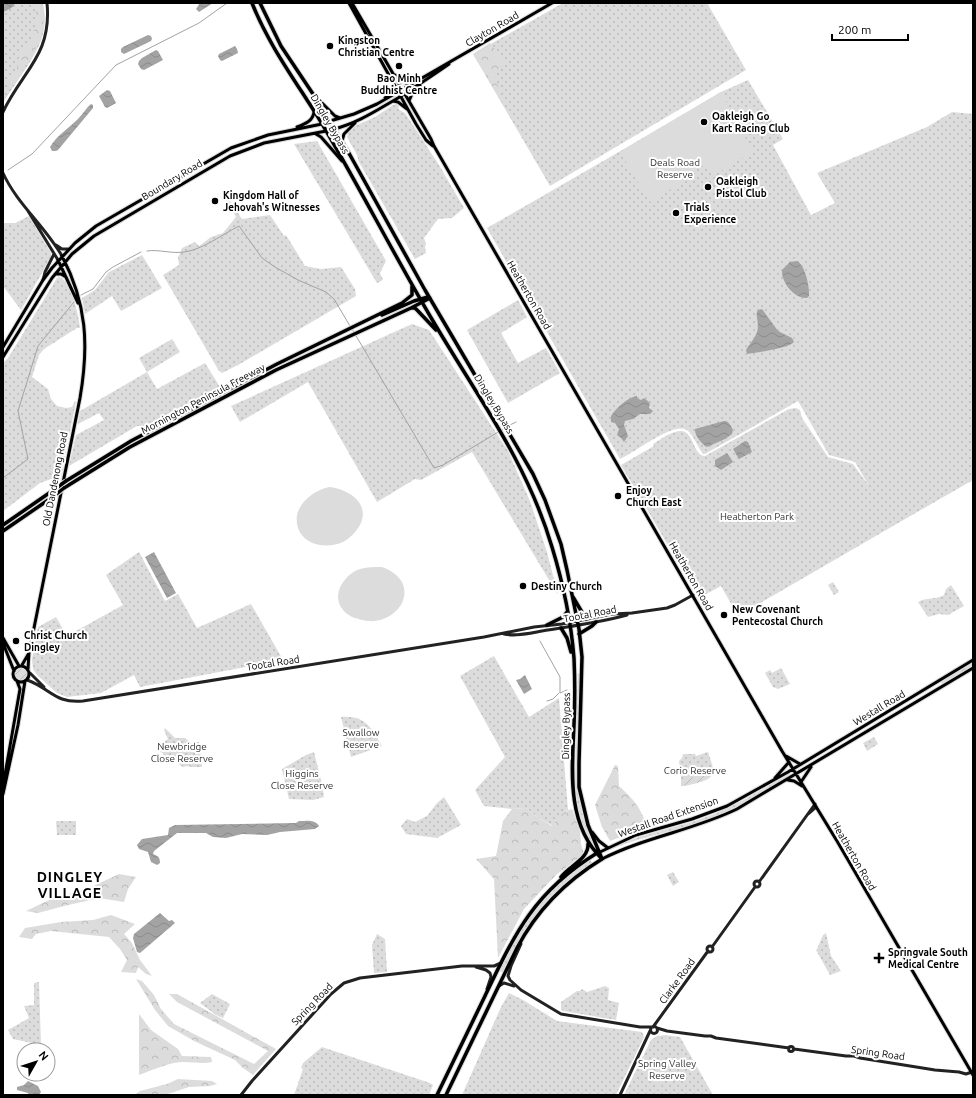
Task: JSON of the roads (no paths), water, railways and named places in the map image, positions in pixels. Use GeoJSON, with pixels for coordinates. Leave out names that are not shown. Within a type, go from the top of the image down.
{"type":"FeatureCollection","features":[{"type":"Feature","properties":{"kind":"highway","name":"Dingley Bypass"},"geometry":{"type":"LineString","coordinates":[[252,3],[270,40],[322,124],[421,301],[445,342],[500,428],[523,472],[543,519],[557,563],[567,612],[574,660],[575,701],[572,786],[577,813],[587,842],[598,853]]}},
{"type":"Feature","properties":{"kind":"highway","name":"Dingley Bypass"},"geometry":{"type":"LineString","coordinates":[[260,3],[281,46],[342,141],[430,297],[508,429],[533,474],[545,500],[564,557],[579,634],[582,656],[579,787],[588,825],[598,853]]}},
{"type":"Feature","properties":{"kind":"highway","name":"Boundary Road"},"geometry":{"type":"LineString","coordinates":[[322,124],[330,121]]}},
{"type":"Feature","properties":{"kind":"highway","name":"Boundary Road"},"geometry":{"type":"LineString","coordinates":[[326,131],[334,129]]}},
{"type":"Feature","properties":{"kind":"highway","name":"Mornington Peninsula Freeway"},"geometry":{"type":"LineString","coordinates":[[3,525],[66,481],[131,441],[277,364],[407,300],[413,292],[411,283]]}},
{"type":"Feature","properties":{"kind":"highway"},"geometry":{"type":"LineString","coordinates":[[421,301],[430,297]]}},
{"type":"Feature","properties":{"kind":"highway","name":"Mornington Peninsula Freeway"},"geometry":{"type":"LineString","coordinates":[[372,318],[421,301]]}},
{"type":"Feature","properties":{"kind":"highway","name":"Mornington Peninsula Freeway"},"geometry":{"type":"LineString","coordinates":[[3,531],[64,488],[142,440],[276,370],[411,308],[421,301]]}},
{"type":"Feature","properties":{"kind":"highway"},"geometry":{"type":"LineString","coordinates":[[411,308],[416,309],[424,316],[445,342]]}},
{"type":"Feature","properties":{"kind":"highway"},"geometry":{"type":"LineString","coordinates":[[572,594],[586,619]]}},
{"type":"Feature","properties":{"kind":"highway"},"geometry":{"type":"LineString","coordinates":[[547,625],[563,617],[567,612]]}},
{"type":"Feature","properties":{"kind":"highway"},"geometry":{"type":"LineString","coordinates":[[579,634],[596,622]]}},
{"type":"Feature","properties":{"kind":"highway"},"geometry":{"type":"LineString","coordinates":[[561,628],[567,638],[574,660]]}},
{"type":"Feature","properties":{"kind":"highway"},"geometry":{"type":"LineString","coordinates":[[556,884],[563,874],[585,854],[588,849],[587,842]]}},
{"type":"Feature","properties":{"kind":"highway"},"geometry":{"type":"LineString","coordinates":[[598,853],[602,859]]}},
{"type":"Feature","properties":{"kind":"highway","name":"Westall Road Extension"},"geometry":{"type":"LineString","coordinates":[[437,1095],[510,944],[528,914],[556,884],[573,869],[598,853]]}},
{"type":"Feature","properties":{"kind":"highway","name":"Westall Road Extension"},"geometry":{"type":"LineString","coordinates":[[446,1095],[524,935],[540,911],[560,890],[579,874],[602,859]]}},
{"type":"Feature","properties":{"kind":"main road"},"geometry":{"type":"LineString","coordinates":[[3,112],[35,62],[42,47],[47,28],[47,3]]}},
{"type":"Feature","properties":{"kind":"main road","name":"Heatherton Road"},"geometry":{"type":"LineString","coordinates":[[350,3],[431,139],[792,769],[815,805],[971,1072]]}},
{"type":"Feature","properties":{"kind":"main road","name":"Heatherton Road"},"geometry":{"type":"LineString","coordinates":[[350,3],[400,96],[426,140],[434,146]]}},
{"type":"Feature","properties":{"kind":"main road","name":"Clayton Road"},"geometry":{"type":"LineString","coordinates":[[402,89],[552,3]]}},
{"type":"Feature","properties":{"kind":"main road","name":"Clayton Road"},"geometry":{"type":"LineString","coordinates":[[405,94],[460,56]]}},
{"type":"Feature","properties":{"kind":"main road"},"geometry":{"type":"LineString","coordinates":[[392,73],[404,82],[410,84]]}},
{"type":"Feature","properties":{"kind":"main road"},"geometry":{"type":"LineString","coordinates":[[409,101],[412,94],[424,82],[423,77]]}},
{"type":"Feature","properties":{"kind":"main road"},"geometry":{"type":"LineString","coordinates":[[382,101],[392,91],[394,85]]}},
{"type":"Feature","properties":{"kind":"main road","name":"Boundary Road"},"geometry":{"type":"LineString","coordinates":[[330,121],[343,118],[366,109],[402,89]]}},
{"type":"Feature","properties":{"kind":"main road"},"geometry":{"type":"LineString","coordinates":[[313,94],[335,116],[343,118]]}},
{"type":"Feature","properties":{"kind":"main road","name":"Boundary Road"},"geometry":{"type":"LineString","coordinates":[[334,129],[358,120],[405,94]]}},
{"type":"Feature","properties":{"kind":"main road"},"geometry":{"type":"LineString","coordinates":[[392,101],[396,101],[401,104],[410,113]]}},
{"type":"Feature","properties":{"kind":"main road"},"geometry":{"type":"LineString","coordinates":[[292,130],[311,120],[314,114],[313,109]]}},
{"type":"Feature","properties":{"kind":"main road"},"geometry":{"type":"LineString","coordinates":[[342,141],[344,134],[358,120]]}},
{"type":"Feature","properties":{"kind":"main road","name":"Boundary Road"},"geometry":{"type":"LineString","coordinates":[[3,347],[43,280],[68,249],[89,231],[219,154],[248,142],[292,130],[322,124]]}},
{"type":"Feature","properties":{"kind":"main road","name":"Boundary Road"},"geometry":{"type":"LineString","coordinates":[[3,357],[55,274],[61,266],[89,239],[226,157],[264,143],[326,131]]}},
{"type":"Feature","properties":{"kind":"main road"},"geometry":{"type":"LineString","coordinates":[[316,134],[321,137],[343,162]]}},
{"type":"Feature","properties":{"kind":"main road"},"geometry":{"type":"LineString","coordinates":[[248,142],[260,140],[264,143]]}},
{"type":"Feature","properties":{"kind":"main road","name":"Old Dandenong Road"},"geometry":{"type":"LineString","coordinates":[[3,173],[10,188],[55,244],[65,262],[75,284],[81,308],[85,346],[83,380],[29,653],[28,668]]}},
{"type":"Feature","properties":{"kind":"main road","name":"Old Dandenong Road"},"geometry":{"type":"LineString","coordinates":[[23,203],[68,278],[81,308]]}},
{"type":"Feature","properties":{"kind":"main road"},"geometry":{"type":"LineString","coordinates":[[122,211],[125,217]]}},
{"type":"Feature","properties":{"kind":"main road"},"geometry":{"type":"LineString","coordinates":[[55,244],[62,249],[68,249]]}},
{"type":"Feature","properties":{"kind":"main road"},"geometry":{"type":"LineString","coordinates":[[43,280],[45,272],[54,254]]}},
{"type":"Feature","properties":{"kind":"main road"},"geometry":{"type":"LineString","coordinates":[[55,274],[61,274],[68,278]]}},
{"type":"Feature","properties":{"kind":"main road","name":"Tootal Road"},"geometry":{"type":"LineString","coordinates":[[26,680],[34,682],[48,692],[64,700],[73,702],[83,701],[503,634],[510,631],[547,625],[596,622],[633,613],[667,608],[693,595]]}},
{"type":"Feature","properties":{"kind":"main road","name":"Tootal Road"},"geometry":{"type":"LineString","coordinates":[[577,623],[586,619],[612,614],[633,613]]}},
{"type":"Feature","properties":{"kind":"main road","name":"Tootal Road"},"geometry":{"type":"LineString","coordinates":[[503,634],[510,635],[561,628],[569,624]]}},
{"type":"Feature","properties":{"kind":"main road"},"geometry":{"type":"LineString","coordinates":[[3,638],[20,666],[28,668],[30,673],[26,680],[18,728],[3,794]]}},
{"type":"Feature","properties":{"kind":"main road"},"geometry":{"type":"LineString","coordinates":[[3,643],[14,671],[14,677],[20,689],[3,790]]}},
{"type":"Feature","properties":{"kind":"main road","name":"Old Dandenong Road"},"geometry":{"type":"LineString","coordinates":[[20,666],[29,653]]}},
{"type":"Feature","properties":{"kind":"main road","name":"Westall Road"},"geometry":{"type":"LineString","coordinates":[[792,769],[973,660]]}},
{"type":"Feature","properties":{"kind":"main road"},"geometry":{"type":"LineString","coordinates":[[14,671],[20,666]]}},
{"type":"Feature","properties":{"kind":"main road","name":"Westall Road"},"geometry":{"type":"LineString","coordinates":[[796,774],[973,668]]}},
{"type":"Feature","properties":{"kind":"main road","name":"Tootal Road"},"geometry":{"type":"LineString","coordinates":[[30,673],[48,692]]}},
{"type":"Feature","properties":{"kind":"main road"},"geometry":{"type":"LineString","coordinates":[[17,681],[21,682],[26,680]]}},
{"type":"Feature","properties":{"kind":"main road"},"geometry":{"type":"LineString","coordinates":[[785,756],[800,764]]}},
{"type":"Feature","properties":{"kind":"main road"},"geometry":{"type":"LineString","coordinates":[[772,781],[789,762]]}},
{"type":"Feature","properties":{"kind":"main road"},"geometry":{"type":"LineString","coordinates":[[801,782],[813,764]]}},
{"type":"Feature","properties":{"kind":"main road","name":"Westall Road Extension"},"geometry":{"type":"LineString","coordinates":[[598,853],[636,835],[710,813],[732,803],[792,769]]}},
{"type":"Feature","properties":{"kind":"main road","name":"Westall Road Extension"},"geometry":{"type":"LineString","coordinates":[[602,859],[632,846],[722,816],[744,805],[796,774]]}},
{"type":"Feature","properties":{"kind":"main road"},"geometry":{"type":"LineString","coordinates":[[788,780],[794,781],[804,787]]}},
{"type":"Feature","properties":{"kind":"main road","name":"Clarke Road"},"geometry":{"type":"LineString","coordinates":[[650,1031],[655,1028],[659,1020],[708,951],[707,947],[712,947],[755,886],[760,886],[759,882],[815,805]]}},
{"type":"Feature","properties":{"kind":"main road"},"geometry":{"type":"LineString","coordinates":[[588,825],[598,839],[608,848]]}},
{"type":"Feature","properties":{"kind":"main road"},"geometry":{"type":"LineString","coordinates":[[515,986],[508,978],[510,967],[524,935]]}},
{"type":"Feature","properties":{"kind":"main road","name":"Spring Road"},"geometry":{"type":"LineString","coordinates":[[241,1095],[318,1008],[344,983],[360,978],[468,966],[494,966],[501,963]]}},
{"type":"Feature","properties":{"kind":"main road","name":"Spring Road"},"geometry":{"type":"LineString","coordinates":[[468,966],[486,970],[490,973],[490,980],[481,1003]]}},
{"type":"Feature","properties":{"kind":"main road"},"geometry":{"type":"LineString","coordinates":[[499,986],[502,983],[515,986],[561,1014],[667,1031]]}},
{"type":"Feature","properties":{"kind":"main road"},"geometry":{"type":"LineString","coordinates":[[640,1027],[655,1033],[667,1031]]}},
{"type":"Feature","properties":{"kind":"main road"},"geometry":{"type":"LineString","coordinates":[[647,1040],[655,1033],[655,1028]]}},
{"type":"Feature","properties":{"kind":"main road"},"geometry":{"type":"LineString","coordinates":[[620,1095],[650,1031]]}},
{"type":"Feature","properties":{"kind":"main road","name":"Spring Road"},"geometry":{"type":"LineString","coordinates":[[667,1031],[789,1048],[791,1046],[794,1049],[854,1056],[935,1070],[971,1072]]}},
{"type":"Feature","properties":{"kind":"water"},"geometry":{"type":"Polygon","coordinates":[[[3,3],[15,3],[12,8],[3,12],[3,3]]]}},
{"type":"Feature","properties":{"kind":"water"},"geometry":{"type":"Polygon","coordinates":[[[200,3],[213,3],[199,12],[196,9],[200,3]]]}},
{"type":"Feature","properties":{"kind":"water"},"geometry":{"type":"Polygon","coordinates":[[[148,35],[151,36],[151,41],[124,54],[121,52],[123,47],[148,35]]]}},
{"type":"Feature","properties":{"kind":"water"},"geometry":{"type":"Polygon","coordinates":[[[235,46],[238,53],[222,61],[220,60],[218,56],[219,54],[235,46]]]}},
{"type":"Feature","properties":{"kind":"water"},"geometry":{"type":"Polygon","coordinates":[[[156,50],[163,60],[144,70],[141,69],[138,64],[139,61],[156,50]]]}},
{"type":"Feature","properties":{"kind":"water"},"geometry":{"type":"Polygon","coordinates":[[[107,90],[110,91],[116,103],[107,108],[99,96],[107,90]]]}},
{"type":"Feature","properties":{"kind":"water"},"geometry":{"type":"Polygon","coordinates":[[[91,104],[93,105],[93,108],[58,150],[52,151],[50,147],[56,139],[78,119],[91,104]]]}},
{"type":"Feature","properties":{"kind":"water"},"geometry":{"type":"Polygon","coordinates":[[[797,261],[800,263],[808,282],[809,296],[807,298],[802,298],[793,293],[789,289],[782,275],[782,270],[790,262],[797,261]]]}},
{"type":"Feature","properties":{"kind":"water"},"geometry":{"type":"Polygon","coordinates":[[[762,309],[778,331],[792,338],[794,342],[779,348],[747,354],[746,350],[758,329],[757,312],[758,310],[762,309]]]}},
{"type":"Feature","properties":{"kind":"water"},"geometry":{"type":"Polygon","coordinates":[[[637,396],[637,398],[641,400],[644,398],[649,402],[649,408],[653,411],[650,414],[640,414],[633,419],[625,421],[624,425],[628,436],[624,442],[617,435],[619,429],[615,423],[611,422],[611,416],[622,404],[637,396]]]}},
{"type":"Feature","properties":{"kind":"water"},"geometry":{"type":"Polygon","coordinates":[[[724,421],[731,425],[733,430],[732,434],[725,439],[707,447],[705,446],[697,436],[695,429],[724,421]]]}},
{"type":"Feature","properties":{"kind":"water"},"geometry":{"type":"Polygon","coordinates":[[[745,441],[748,442],[752,452],[739,459],[733,449],[745,441]]]}},
{"type":"Feature","properties":{"kind":"water"},"geometry":{"type":"Polygon","coordinates":[[[727,453],[733,462],[721,470],[715,466],[715,460],[727,453]]]}},
{"type":"Feature","properties":{"kind":"water"},"geometry":{"type":"Polygon","coordinates":[[[154,552],[176,593],[167,598],[145,557],[154,552]]]}},
{"type":"Feature","properties":{"kind":"water"},"geometry":{"type":"Polygon","coordinates":[[[525,675],[532,689],[524,694],[516,680],[525,675]]]}},
{"type":"Feature","properties":{"kind":"water"},"geometry":{"type":"Polygon","coordinates":[[[299,821],[313,821],[319,826],[315,829],[280,832],[267,835],[242,834],[226,838],[213,837],[206,833],[177,833],[154,851],[153,854],[160,859],[160,863],[157,865],[151,862],[148,852],[139,849],[137,845],[142,839],[168,835],[169,828],[175,825],[296,823],[299,821]]]}},
{"type":"Feature","properties":{"kind":"water"},"geometry":{"type":"Polygon","coordinates":[[[160,913],[169,921],[172,920],[175,923],[140,953],[137,952],[133,938],[134,934],[160,913]]]}},
{"type":"Feature","properties":{"kind":"water"},"geometry":{"type":"Polygon","coordinates":[[[27,1082],[30,1082],[38,1086],[41,1092],[39,1095],[29,1095],[28,1093],[17,1090],[17,1087],[24,1085],[27,1082]]]}},
{"type":"Feature","properties":{"kind":"waterway"},"geometry":{"type":"LineString","coordinates":[[8,170],[32,154],[116,65],[199,23],[227,3]]}},
{"type":"Feature","properties":{"kind":"waterway"},"geometry":{"type":"LineString","coordinates":[[147,251],[191,251],[239,226],[262,258],[298,280],[326,292],[334,299],[350,326]]}},
{"type":"Feature","properties":{"kind":"waterway"},"geometry":{"type":"LineString","coordinates":[[81,295],[93,289],[106,272],[141,252]]}},
{"type":"Feature","properties":{"kind":"waterway"},"geometry":{"type":"LineString","coordinates":[[3,478],[28,459],[18,411],[38,346],[74,302]]}},
{"type":"Feature","properties":{"kind":"waterway"},"geometry":{"type":"LineString","coordinates":[[352,329],[434,468],[443,465],[505,428]]}},
{"type":"Feature","properties":{"kind":"waterway"},"geometry":{"type":"LineString","coordinates":[[508,426],[516,422]]}},
{"type":"Feature","properties":{"kind":"waterway"},"geometry":{"type":"LineString","coordinates":[[540,641],[560,677],[560,693],[567,690]]}},
{"type":"Feature","properties":{"kind":"waterway"},"geometry":{"type":"LineString","coordinates":[[547,701],[553,699],[559,693]]}},
{"type":"Feature","properties":{"kind":"place","name":"Kingston Christian Centre"},"geometry":{"type":"Point","coordinates":[330,46]}},
{"type":"Feature","properties":{"kind":"place","name":"Bao Minh Buddhist Centre"},"geometry":{"type":"Point","coordinates":[399,66]}},
{"type":"Feature","properties":{"kind":"place","name":"Oakleigh Go Kart Racing Club"},"geometry":{"type":"Point","coordinates":[704,122]}},
{"type":"Feature","properties":{"kind":"place","name":"Oakleigh Pistol Club"},"geometry":{"type":"Point","coordinates":[708,187]}},
{"type":"Feature","properties":{"kind":"place","name":"Kingdom Hall of Jehovah's Witnesses"},"geometry":{"type":"Point","coordinates":[215,201]}},
{"type":"Feature","properties":{"kind":"place","name":"Trials Experience"},"geometry":{"type":"Point","coordinates":[676,213]}},
{"type":"Feature","properties":{"kind":"place","name":"Enjoy Church East"},"geometry":{"type":"Point","coordinates":[618,496]}},
{"type":"Feature","properties":{"kind":"place","name":"Destiny Church"},"geometry":{"type":"Point","coordinates":[523,586]}},
{"type":"Feature","properties":{"kind":"place","name":"New Covenant Pentecostal Church"},"geometry":{"type":"Point","coordinates":[724,615]}},
{"type":"Feature","properties":{"kind":"place","name":"Christ Church Dingley"},"geometry":{"type":"Point","coordinates":[16,641]}},
{"type":"Feature","properties":{"kind":"place","name":"Springvale South Medical Centre"},"geometry":{"type":"Point","coordinates":[879,958]}},
{"type":"Feature","properties":{"kind":"district","name":"DINGLEY VILLAGE"},"geometry":{"type":"Point","coordinates":[70,886]}},
{"type":"Feature","properties":{"kind":"park label","name":"Deals Road Reserve"},"geometry":{"type":"Point","coordinates":[675,168]}},
{"type":"Feature","properties":{"kind":"park label","name":"Heatherton Park"},"geometry":{"type":"Point","coordinates":[757,516]}},
{"type":"Feature","properties":{"kind":"park label","name":"Swallow Reserve"},"geometry":{"type":"Point","coordinates":[361,738]}},
{"type":"Feature","properties":{"kind":"park label","name":"Newbridge Close Reserve"},"geometry":{"type":"Point","coordinates":[182,752]}},
{"type":"Feature","properties":{"kind":"park label","name":"Corio Reserve"},"geometry":{"type":"Point","coordinates":[695,770]}},
{"type":"Feature","properties":{"kind":"park label","name":"Higgins Close Reserve"},"geometry":{"type":"Point","coordinates":[302,778]}},
{"type":"Feature","properties":{"kind":"park label","name":"Spring Valley Reserve"},"geometry":{"type":"Point","coordinates":[667,1068]}}]}
